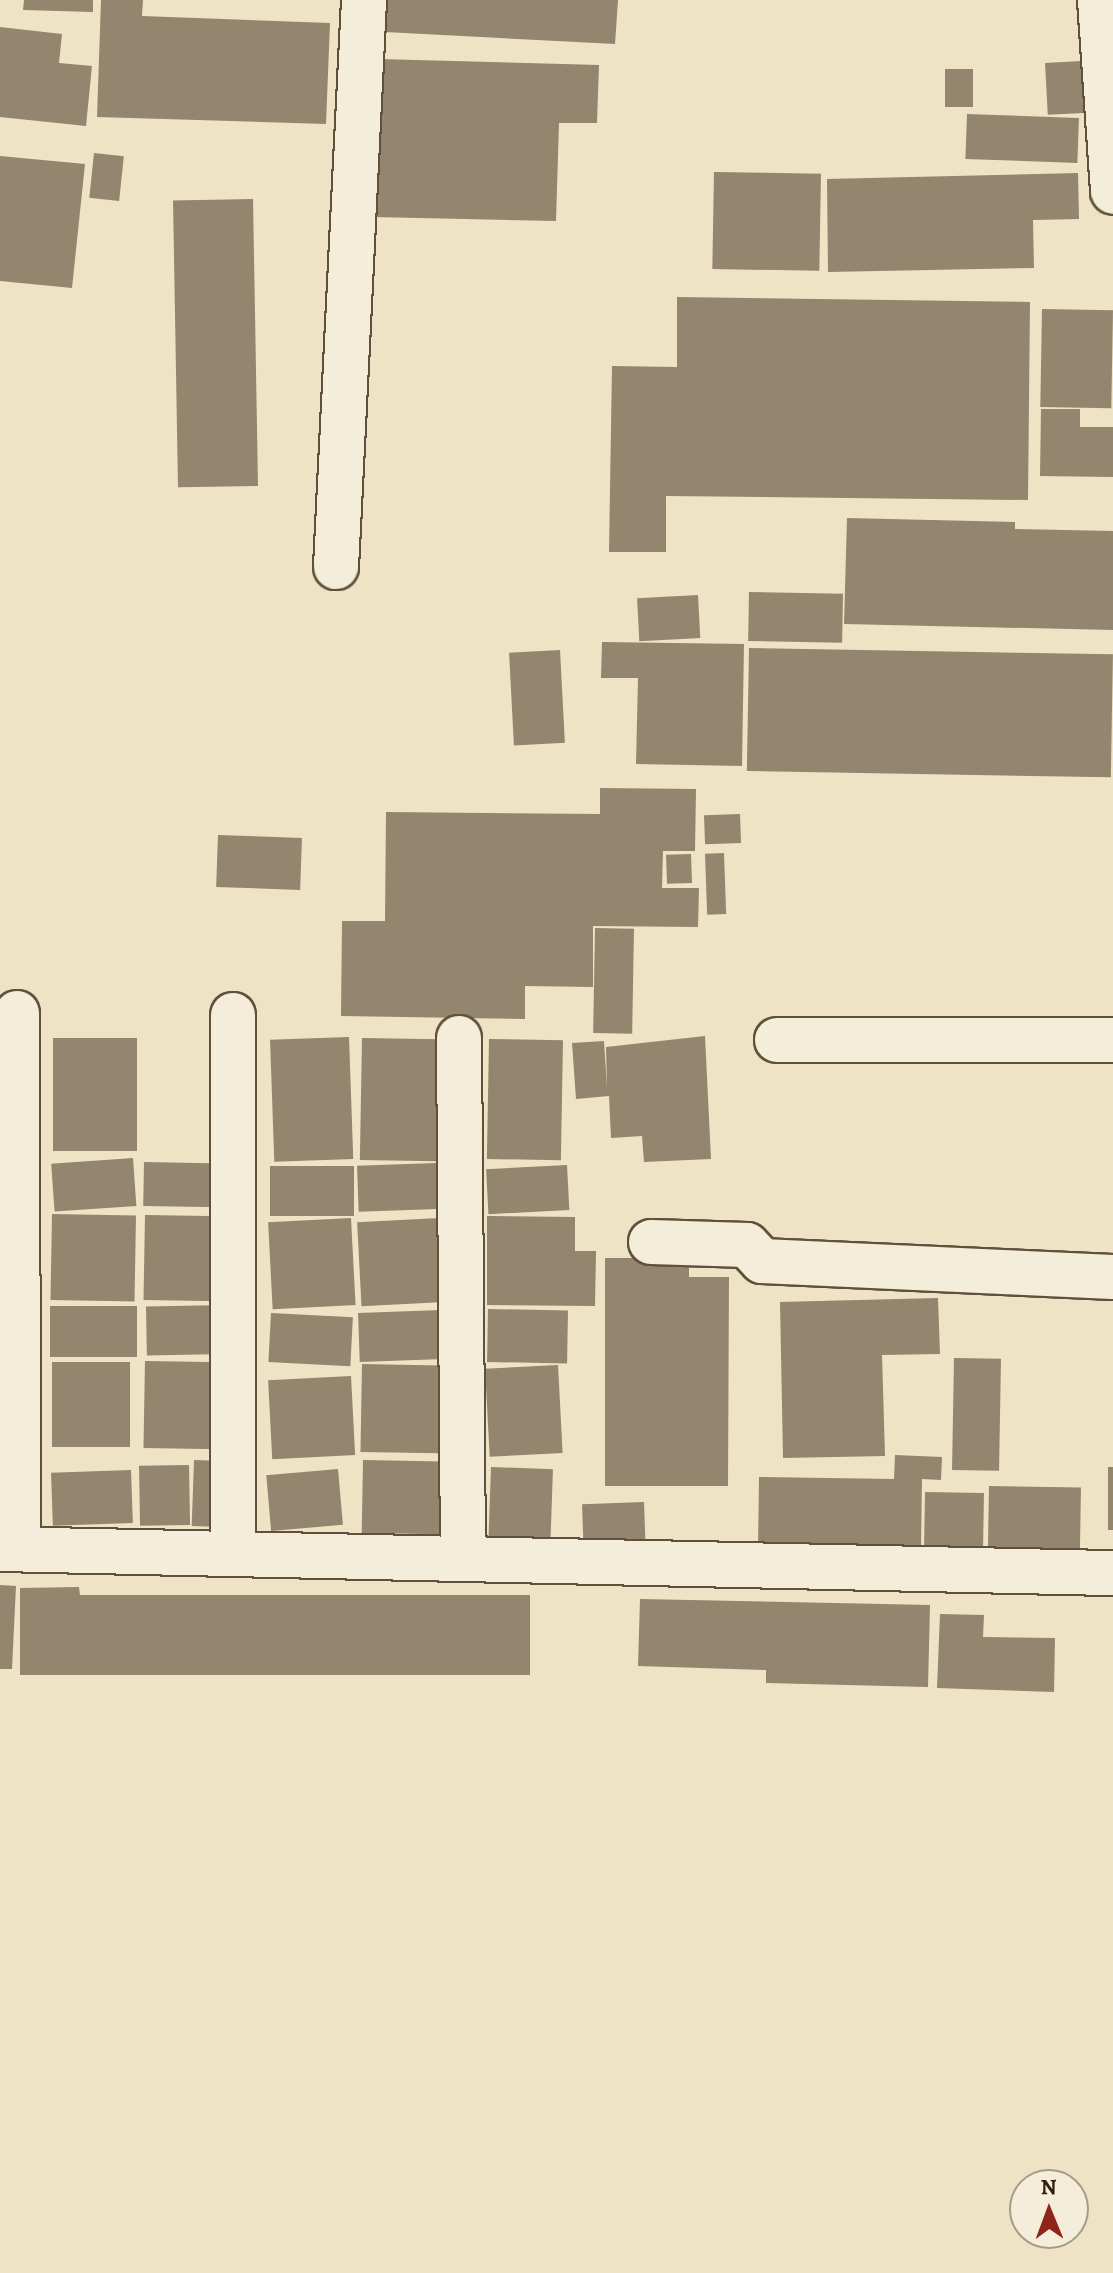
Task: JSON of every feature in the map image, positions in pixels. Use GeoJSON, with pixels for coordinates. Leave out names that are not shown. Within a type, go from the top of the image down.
{"type":"FeatureCollection","features":[{"type":"Feature","properties":{"kind":"street"},"geometry":{"type":"LineString","coordinates":[[336,567],[364,0]]}},
{"type":"Feature","properties":{"kind":"street"},"geometry":{"type":"LineString","coordinates":[[1100,0],[1113,192]]}},
{"type":"Feature","properties":{"kind":"street"},"geometry":{"type":"LineString","coordinates":[[17,1013],[9,1549],[1113,1573]]}},
{"type":"Feature","properties":{"kind":"street"},"geometry":{"type":"LineString","coordinates":[[233,1015],[233,1554]]}},
{"type":"Feature","properties":{"kind":"street"},"geometry":{"type":"LineString","coordinates":[[459,1038],[463,1559]]}},
{"type":"Feature","properties":{"kind":"street"},"geometry":{"type":"LineString","coordinates":[[777,1040],[1113,1040]]}},
{"type":"Feature","properties":{"kind":"street"},"geometry":{"type":"LineString","coordinates":[[651,1242],[747,1245],[762,1261],[1113,1277]]}},
{"type":"Feature","properties":{"kind":"building"},"geometry":{"type":"Polygon","coordinates":[[[24,0],[93,0],[93,12],[23,10],[24,0]]]}},
{"type":"Feature","properties":{"kind":"building"},"geometry":{"type":"Polygon","coordinates":[[[101,0],[143,0],[142,16],[330,23],[326,124],[97,117],[101,0]]]}},
{"type":"Feature","properties":{"kind":"building"},"geometry":{"type":"Polygon","coordinates":[[[386,0],[618,0],[615,44],[385,32],[386,0]]]}},
{"type":"Feature","properties":{"kind":"building"},"geometry":{"type":"Polygon","coordinates":[[[0,27],[62,34],[59,63],[92,66],[86,126],[0,117],[0,27]]]}},
{"type":"Feature","properties":{"kind":"building"},"geometry":{"type":"Polygon","coordinates":[[[377,59],[599,65],[597,123],[559,123],[556,221],[373,217],[377,59]]]}},
{"type":"Feature","properties":{"kind":"building"},"geometry":{"type":"Polygon","coordinates":[[[1081,61],[1084,113],[1048,115],[1045,63],[1081,61]]]}},
{"type":"Feature","properties":{"kind":"building"},"geometry":{"type":"Polygon","coordinates":[[[945,69],[973,69],[973,107],[945,107],[945,69]]]}},
{"type":"Feature","properties":{"kind":"building"},"geometry":{"type":"Polygon","coordinates":[[[967,114],[1079,118],[1077,163],[965,159],[967,114]]]}},
{"type":"Feature","properties":{"kind":"building"},"geometry":{"type":"Polygon","coordinates":[[[94,153],[124,156],[119,201],[89,198],[94,153]]]}},
{"type":"Feature","properties":{"kind":"building"},"geometry":{"type":"Polygon","coordinates":[[[0,156],[85,164],[72,288],[0,281],[0,156]]]}},
{"type":"Feature","properties":{"kind":"building"},"geometry":{"type":"Polygon","coordinates":[[[714,172],[821,174],[819,271],[712,269],[714,172]]]}},
{"type":"Feature","properties":{"kind":"building"},"geometry":{"type":"Polygon","coordinates":[[[1078,173],[1079,219],[1033,220],[1034,268],[828,272],[827,179],[1078,173]]]}},
{"type":"Feature","properties":{"kind":"building"},"geometry":{"type":"Polygon","coordinates":[[[253,199],[258,486],[178,487],[173,200],[253,199]]]}},
{"type":"Feature","properties":{"kind":"building"},"geometry":{"type":"Polygon","coordinates":[[[677,297],[1030,302],[1028,500],[666,496],[666,552],[609,552],[612,366],[677,367],[677,297]]]}},
{"type":"Feature","properties":{"kind":"building"},"geometry":{"type":"Polygon","coordinates":[[[1042,309],[1113,310],[1111,408],[1040,407],[1042,309]]]}},
{"type":"Feature","properties":{"kind":"building"},"geometry":{"type":"Polygon","coordinates":[[[1041,409],[1080,409],[1080,427],[1113,427],[1113,477],[1040,476],[1041,409]]]}},
{"type":"Feature","properties":{"kind":"building"},"geometry":{"type":"Polygon","coordinates":[[[847,518],[1015,522],[1015,529],[1113,531],[1113,630],[844,624],[847,518]]]}},
{"type":"Feature","properties":{"kind":"building"},"geometry":{"type":"Polygon","coordinates":[[[749,592],[843,594],[842,643],[748,641],[749,592]]]}},
{"type":"Feature","properties":{"kind":"building"},"geometry":{"type":"Polygon","coordinates":[[[698,595],[700,638],[639,641],[637,598],[698,595]]]}},
{"type":"Feature","properties":{"kind":"building"},"geometry":{"type":"Polygon","coordinates":[[[602,642],[744,644],[742,766],[636,764],[638,678],[601,678],[602,642]]]}},
{"type":"Feature","properties":{"kind":"building"},"geometry":{"type":"Polygon","coordinates":[[[749,648],[1113,654],[1111,777],[747,771],[749,648]]]}},
{"type":"Feature","properties":{"kind":"building"},"geometry":{"type":"Polygon","coordinates":[[[560,650],[565,743],[514,746],[509,653],[560,650]]]}},
{"type":"Feature","properties":{"kind":"building"},"geometry":{"type":"Polygon","coordinates":[[[600,788],[696,789],[695,851],[663,851],[662,888],[699,888],[698,927],[593,926],[593,987],[525,986],[525,1019],[341,1016],[342,921],[385,921],[386,812],[600,814],[600,788]]]}},
{"type":"Feature","properties":{"kind":"building"},"geometry":{"type":"Polygon","coordinates":[[[740,814],[741,843],[705,844],[704,815],[740,814]]]}},
{"type":"Feature","properties":{"kind":"building"},"geometry":{"type":"Polygon","coordinates":[[[218,835],[302,838],[300,890],[216,887],[218,835]]]}},
{"type":"Feature","properties":{"kind":"building"},"geometry":{"type":"Polygon","coordinates":[[[724,853],[726,914],[707,915],[705,854],[724,853]]]}},
{"type":"Feature","properties":{"kind":"building"},"geometry":{"type":"Polygon","coordinates":[[[691,854],[692,883],[667,884],[666,855],[691,854]]]}},
{"type":"Feature","properties":{"kind":"building"},"geometry":{"type":"Polygon","coordinates":[[[595,928],[634,929],[632,1034],[593,1033],[595,928]]]}},
{"type":"Feature","properties":{"kind":"building"},"geometry":{"type":"Polygon","coordinates":[[[705,1036],[711,1159],[644,1162],[642,1136],[611,1138],[609,1096],[576,1099],[572,1043],[604,1041],[607,1088],[606,1047],[705,1036]]]}},
{"type":"Feature","properties":{"kind":"building"},"geometry":{"type":"Polygon","coordinates":[[[349,1037],[353,1159],[274,1162],[270,1040],[349,1037]]]}},
{"type":"Feature","properties":{"kind":"building"},"geometry":{"type":"Polygon","coordinates":[[[53,1038],[137,1038],[137,1151],[53,1151],[53,1038]]]}},
{"type":"Feature","properties":{"kind":"building"},"geometry":{"type":"Polygon","coordinates":[[[362,1038],[439,1039],[437,1161],[360,1160],[362,1038]]]}},
{"type":"Feature","properties":{"kind":"building"},"geometry":{"type":"Polygon","coordinates":[[[489,1039],[563,1040],[561,1160],[487,1159],[489,1039]]]}},
{"type":"Feature","properties":{"kind":"building"},"geometry":{"type":"Polygon","coordinates":[[[133,1158],[136,1206],[55,1212],[51,1164],[133,1158]]]}},
{"type":"Feature","properties":{"kind":"building"},"geometry":{"type":"Polygon","coordinates":[[[144,1162],[223,1163],[222,1207],[143,1206],[144,1162]]]}},
{"type":"Feature","properties":{"kind":"building"},"geometry":{"type":"Polygon","coordinates":[[[436,1163],[438,1209],[359,1212],[357,1166],[436,1163]]]}},
{"type":"Feature","properties":{"kind":"building"},"geometry":{"type":"Polygon","coordinates":[[[567,1165],[569,1210],[488,1214],[486,1169],[567,1165]]]}},
{"type":"Feature","properties":{"kind":"building"},"geometry":{"type":"Polygon","coordinates":[[[270,1166],[354,1166],[354,1216],[270,1216],[270,1166]]]}},
{"type":"Feature","properties":{"kind":"building"},"geometry":{"type":"Polygon","coordinates":[[[52,1214],[136,1215],[134,1301],[50,1300],[52,1214]]]}},
{"type":"Feature","properties":{"kind":"building"},"geometry":{"type":"Polygon","coordinates":[[[145,1215],[223,1216],[222,1301],[144,1300],[145,1215]]]}},
{"type":"Feature","properties":{"kind":"building"},"geometry":{"type":"Polygon","coordinates":[[[487,1216],[575,1217],[575,1251],[596,1251],[595,1306],[487,1305],[487,1216]]]}},
{"type":"Feature","properties":{"kind":"building"},"geometry":{"type":"Polygon","coordinates":[[[351,1218],[356,1305],[273,1309],[268,1222],[351,1218]]]}},
{"type":"Feature","properties":{"kind":"building"},"geometry":{"type":"Polygon","coordinates":[[[439,1218],[443,1302],[362,1306],[357,1222],[439,1218]]]}},
{"type":"Feature","properties":{"kind":"building"},"geometry":{"type":"Polygon","coordinates":[[[605,1258],[689,1258],[689,1277],[729,1277],[728,1486],[605,1486],[605,1258]]]}},
{"type":"Feature","properties":{"kind":"building"},"geometry":{"type":"Polygon","coordinates":[[[938,1298],[940,1354],[882,1355],[885,1456],[783,1458],[780,1302],[938,1298]]]}},
{"type":"Feature","properties":{"kind":"building"},"geometry":{"type":"Polygon","coordinates":[[[226,1305],[227,1354],[147,1355],[146,1306],[226,1305]]]}},
{"type":"Feature","properties":{"kind":"building"},"geometry":{"type":"Polygon","coordinates":[[[50,1306],[137,1306],[137,1357],[50,1357],[50,1306]]]}},
{"type":"Feature","properties":{"kind":"building"},"geometry":{"type":"Polygon","coordinates":[[[488,1309],[568,1310],[567,1363],[487,1362],[488,1309]]]}},
{"type":"Feature","properties":{"kind":"building"},"geometry":{"type":"Polygon","coordinates":[[[442,1310],[444,1359],[360,1362],[358,1313],[442,1310]]]}},
{"type":"Feature","properties":{"kind":"building"},"geometry":{"type":"Polygon","coordinates":[[[271,1313],[353,1317],[350,1366],[268,1362],[271,1313]]]}},
{"type":"Feature","properties":{"kind":"building"},"geometry":{"type":"Polygon","coordinates":[[[954,1358],[1001,1359],[999,1471],[952,1470],[954,1358]]]}},
{"type":"Feature","properties":{"kind":"building"},"geometry":{"type":"Polygon","coordinates":[[[145,1361],[222,1362],[220,1449],[143,1448],[145,1361]]]}},
{"type":"Feature","properties":{"kind":"building"},"geometry":{"type":"Polygon","coordinates":[[[52,1362],[130,1362],[130,1447],[52,1447],[52,1362]]]}},
{"type":"Feature","properties":{"kind":"building"},"geometry":{"type":"Polygon","coordinates":[[[362,1364],[441,1365],[439,1453],[360,1452],[362,1364]]]}},
{"type":"Feature","properties":{"kind":"building"},"geometry":{"type":"Polygon","coordinates":[[[558,1365],[563,1453],[490,1457],[485,1369],[558,1365]]]}},
{"type":"Feature","properties":{"kind":"building"},"geometry":{"type":"Polygon","coordinates":[[[351,1376],[355,1455],[272,1459],[268,1380],[351,1376]]]}},
{"type":"Feature","properties":{"kind":"building"},"geometry":{"type":"Polygon","coordinates":[[[895,1455],[942,1457],[941,1480],[922,1479],[921,1552],[758,1550],[759,1477],[894,1479],[895,1455]]]}},
{"type":"Feature","properties":{"kind":"building"},"geometry":{"type":"Polygon","coordinates":[[[194,1460],[231,1461],[229,1527],[192,1526],[194,1460]]]}},
{"type":"Feature","properties":{"kind":"building"},"geometry":{"type":"Polygon","coordinates":[[[363,1460],[442,1461],[441,1534],[362,1533],[363,1460]]]}},
{"type":"Feature","properties":{"kind":"building"},"geometry":{"type":"Polygon","coordinates":[[[189,1465],[190,1525],[140,1526],[139,1466],[189,1465]]]}},
{"type":"Feature","properties":{"kind":"building"},"geometry":{"type":"Polygon","coordinates":[[[491,1467],[553,1469],[550,1542],[488,1540],[491,1467]]]}},
{"type":"Feature","properties":{"kind":"building"},"geometry":{"type":"Polygon","coordinates":[[[1108,1467],[1113,1467],[1113,1530],[1108,1530],[1108,1467]]]}},
{"type":"Feature","properties":{"kind":"building"},"geometry":{"type":"Polygon","coordinates":[[[338,1469],[343,1525],[271,1531],[266,1475],[338,1469]]]}},
{"type":"Feature","properties":{"kind":"building"},"geometry":{"type":"Polygon","coordinates":[[[131,1470],[133,1523],[53,1526],[51,1473],[131,1470]]]}},
{"type":"Feature","properties":{"kind":"building"},"geometry":{"type":"Polygon","coordinates":[[[989,1486],[1081,1488],[1080,1558],[988,1556],[989,1486]]]}},
{"type":"Feature","properties":{"kind":"building"},"geometry":{"type":"Polygon","coordinates":[[[925,1492],[984,1493],[983,1554],[924,1553],[925,1492]]]}},
{"type":"Feature","properties":{"kind":"building"},"geometry":{"type":"Polygon","coordinates":[[[644,1502],[645,1540],[583,1542],[582,1504],[644,1502]]]}},
{"type":"Feature","properties":{"kind":"building"},"geometry":{"type":"Polygon","coordinates":[[[0,1585],[16,1586],[12,1669],[0,1669],[0,1585]]]}},
{"type":"Feature","properties":{"kind":"building"},"geometry":{"type":"Polygon","coordinates":[[[79,1587],[80,1595],[530,1595],[530,1675],[20,1675],[20,1588],[79,1587]]]}},
{"type":"Feature","properties":{"kind":"building"},"geometry":{"type":"Polygon","coordinates":[[[640,1599],[930,1605],[928,1687],[766,1683],[766,1670],[638,1666],[640,1599]]]}},
{"type":"Feature","properties":{"kind":"building"},"geometry":{"type":"Polygon","coordinates":[[[940,1614],[984,1615],[983,1637],[1055,1638],[1054,1692],[937,1688],[940,1614]]]}}]}
